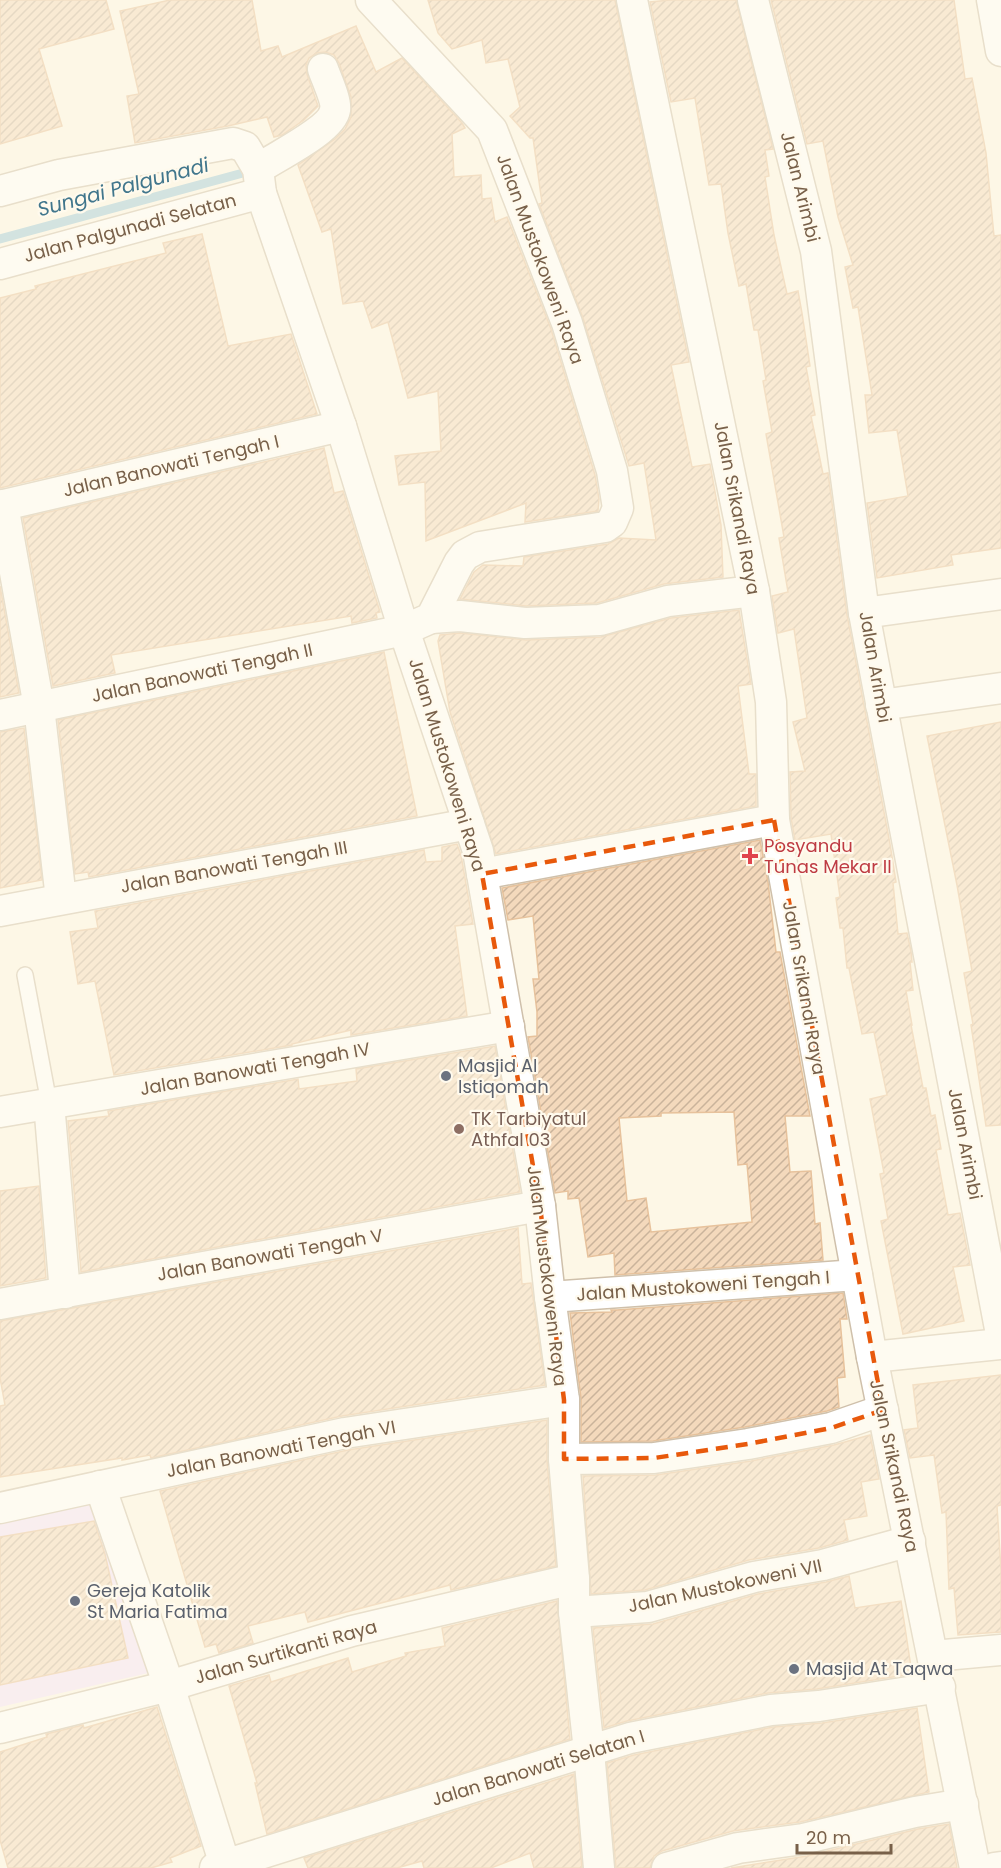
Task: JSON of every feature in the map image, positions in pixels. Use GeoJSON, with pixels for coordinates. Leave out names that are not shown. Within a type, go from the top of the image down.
{"type":"FeatureCollection","features":[{"type":"Feature","properties":{"kind":"street","name":"Jalan Mustokoweni Raya"},"geometry":{"type":"LineString","coordinates":[[371,0],[492,130],[567,323],[612,471],[618,508],[612,522],[605,526],[480,546],[472,550],[459,563],[431,618]]}},
{"type":"Feature","properties":{"kind":"street","name":"Jalan Srikandi Raya"},"geometry":{"type":"LineString","coordinates":[[632,0],[754,591],[771,702],[774,820],[882,1410],[975,1868]]}},
{"type":"Feature","properties":{"kind":"street","name":"Jalan Arimbi"},"geometry":{"type":"LineString","coordinates":[[753,0],[816,250],[864,613],[1001,1334]]}},
{"type":"Feature","properties":{"kind":"street"},"geometry":{"type":"LineString","coordinates":[[992,0],[1001,51]]}},
{"type":"Feature","properties":{"kind":"street","name":"Jalan Palgunadi Selatan"},"geometry":{"type":"LineString","coordinates":[[0,264],[256,172],[318,132],[332,119],[336,108],[323,69]]}},
{"type":"Feature","properties":{"kind":"street"},"geometry":{"type":"LineString","coordinates":[[0,191],[59,175],[233,144],[241,145],[256,172]]}},
{"type":"Feature","properties":{"kind":"street","name":"Jalan Mustokoweni Raya"},"geometry":{"type":"LineString","coordinates":[[256,172],[341,426],[404,630],[478,851],[540,1206],[564,1400],[564,1459],[574,1579],[574,1612],[599,1868]]}},
{"type":"Feature","properties":{"kind":"street","name":"Jalan Banowati Tengah I"},"geometry":{"type":"LineString","coordinates":[[2,505],[341,426]]}},
{"type":"Feature","properties":{"kind":"street"},"geometry":{"type":"LineString","coordinates":[[2,505],[39,706],[61,899]]}},
{"type":"Feature","properties":{"kind":"street"},"geometry":{"type":"LineString","coordinates":[[404,630],[431,618],[460,616],[525,623],[600,620],[668,601],[754,591]]}},
{"type":"Feature","properties":{"kind":"street"},"geometry":{"type":"LineString","coordinates":[[864,613],[1001,594]]}},
{"type":"Feature","properties":{"kind":"street","name":"Jalan Banowati Tengah II"},"geometry":{"type":"LineString","coordinates":[[0,715],[404,630]]}},
{"type":"Feature","properties":{"kind":"street"},"geometry":{"type":"LineString","coordinates":[[882,705],[1001,688]]}},
{"type":"Feature","properties":{"kind":"street"},"geometry":{"type":"LineString","coordinates":[[482,874],[774,820]]}},
{"type":"Feature","properties":{"kind":"street","name":"Jalan Banowati Tengah III"},"geometry":{"type":"LineString","coordinates":[[0,911],[469,824]]}},
{"type":"Feature","properties":{"kind":"street","name":"Jalan Banowati Tengah IV"},"geometry":{"type":"LineString","coordinates":[[0,1112],[509,1026]]}},
{"type":"Feature","properties":{"kind":"street"},"geometry":{"type":"LineString","coordinates":[[49,1103],[65,1293]]}},
{"type":"Feature","properties":{"kind":"street","name":"Jalan Banowati Tengah V"},"geometry":{"type":"LineString","coordinates":[[0,1304],[540,1206]]}},
{"type":"Feature","properties":{"kind":"street","name":"Jalan Mustokoweni Tengah I"},"geometry":{"type":"LineString","coordinates":[[550,1298],[857,1275]]}},
{"type":"Feature","properties":{"kind":"street"},"geometry":{"type":"LineString","coordinates":[[872,1357],[1001,1344]]}},
{"type":"Feature","properties":{"kind":"street","name":"Jalan Banowati Tengah VI"},"geometry":{"type":"LineString","coordinates":[[0,1508],[345,1433],[564,1400]]}},
{"type":"Feature","properties":{"kind":"street"},"geometry":{"type":"LineString","coordinates":[[564,1459],[654,1458],[748,1444],[831,1428],[882,1410]]}},
{"type":"Feature","properties":{"kind":"street"},"geometry":{"type":"LineString","coordinates":[[100,1486],[169,1686],[220,1866]]}},
{"type":"Feature","properties":{"kind":"street","name":"Jalan Mustokoweni VII"},"geometry":{"type":"LineString","coordinates":[[574,1612],[648,1607],[754,1577],[823,1564],[910,1541]]}},
{"type":"Feature","properties":{"kind":"street","name":"Jalan Surtikanti Raya"},"geometry":{"type":"LineString","coordinates":[[0,1728],[169,1686],[352,1631],[574,1579]]}},
{"type":"Feature","properties":{"kind":"street"},"geometry":{"type":"LineString","coordinates":[[933,1656],[1001,1650]]}},
{"type":"Feature","properties":{"kind":"street","name":"Jalan Banowati Selatan I"},"geometry":{"type":"LineString","coordinates":[[220,1866],[630,1738],[771,1710],[819,1706],[940,1687]]}},
{"type":"Feature","properties":{"kind":"street"},"geometry":{"type":"LineString","coordinates":[[667,1868],[738,1848],[803,1839],[893,1817],[963,1804]]}},
{"type":"Feature","properties":{"kind":"street"},"geometry":{"type":"LineString","coordinates":[[994,1868],[1001,1867]]}},
{"type":"Feature","properties":{"kind":"lane"},"geometry":{"type":"LineString","coordinates":[[25,975],[49,1103]]}},
{"type":"Feature","properties":{"kind":"highlighted area"},"geometry":{"type":"Polygon","coordinates":[[[774,820],[883,1410],[831,1428],[748,1444],[654,1458],[564,1459],[564,1400],[540,1206],[482,874],[774,820]]]}},
{"type":"Feature","properties":{"kind":"shaded area"},"geometry":{"type":"Polygon","coordinates":[[[120,1499],[166,1669],[0,1707],[0,1521],[120,1499]]]}},
{"type":"Feature","properties":{"kind":"building"},"geometry":{"type":"Polygon","coordinates":[[[0,0],[106,0],[114,29],[39,49],[62,126],[0,144],[0,0]]]}},
{"type":"Feature","properties":{"kind":"building"},"geometry":{"type":"Polygon","coordinates":[[[170,0],[252,0],[261,51],[278,46],[282,57],[356,26],[376,72],[402,58],[462,123],[465,128],[452,134],[454,177],[481,175],[482,199],[491,198],[495,222],[507,217],[551,329],[595,475],[599,499],[598,511],[525,522],[526,503],[426,541],[425,482],[399,485],[395,456],[441,451],[438,391],[408,398],[388,322],[372,328],[363,301],[343,304],[331,229],[322,232],[298,165],[335,139],[345,129],[351,117],[351,97],[339,63],[334,55],[325,52],[317,53],[309,58],[306,65],[307,74],[318,106],[304,120],[282,135],[274,137],[267,117],[135,143],[127,96],[139,94],[120,11],[170,0]]]}},
{"type":"Feature","properties":{"kind":"building"},"geometry":{"type":"Polygon","coordinates":[[[428,0],[615,0],[689,362],[671,365],[692,467],[710,464],[721,525],[723,577],[664,584],[597,603],[526,606],[460,599],[474,572],[483,565],[523,566],[524,557],[608,544],[619,538],[656,540],[644,463],[629,466],[583,318],[539,204],[542,203],[533,138],[530,138],[510,116],[520,107],[508,59],[486,63],[482,40],[452,49],[438,33],[428,0]]]}},
{"type":"Feature","properties":{"kind":"building"},"geometry":{"type":"Polygon","coordinates":[[[736,0],[773,149],[765,150],[769,176],[765,177],[774,235],[787,294],[798,291],[802,313],[810,366],[806,367],[815,415],[811,416],[823,474],[828,473],[847,615],[896,882],[893,883],[898,934],[907,933],[911,951],[913,990],[906,991],[911,1025],[923,1088],[926,1088],[931,1116],[935,1115],[941,1149],[936,1150],[948,1215],[960,1213],[970,1265],[953,1267],[964,1321],[903,1334],[881,1221],[888,1219],[880,1174],[884,1173],[870,1099],[887,1095],[874,1032],[862,1034],[849,968],[847,968],[843,928],[840,928],[836,898],[840,897],[831,834],[795,840],[791,818],[790,772],[805,771],[793,722],[807,718],[794,629],[778,633],[772,596],[788,592],[779,538],[784,537],[766,434],[772,432],[763,381],[766,380],[758,330],[754,330],[746,284],[739,286],[721,184],[709,185],[695,98],[671,102],[650,2],[736,0]]]}},
{"type":"Feature","properties":{"kind":"building"},"geometry":{"type":"Polygon","coordinates":[[[771,0],[954,0],[965,79],[972,78],[986,153],[994,236],[1001,235],[1001,548],[951,555],[953,565],[877,578],[867,503],[908,496],[897,430],[869,433],[865,395],[872,395],[858,307],[853,308],[845,267],[853,265],[838,217],[823,141],[807,144],[771,0]]]}},
{"type":"Feature","properties":{"kind":"building"},"geometry":{"type":"Polygon","coordinates":[[[202,234],[228,346],[291,334],[317,414],[0,488],[0,298],[36,289],[35,286],[166,253],[163,243],[202,234]]]}},
{"type":"Feature","properties":{"kind":"building"},"geometry":{"type":"Polygon","coordinates":[[[324,448],[334,493],[343,491],[380,612],[376,613],[377,618],[352,623],[351,616],[111,655],[115,673],[53,686],[23,518],[324,448]]]}},
{"type":"Feature","properties":{"kind":"building"},"geometry":{"type":"Polygon","coordinates":[[[0,586],[19,693],[0,697],[0,586]]]}},
{"type":"Feature","properties":{"kind":"building"},"geometry":{"type":"Polygon","coordinates":[[[739,610],[751,684],[738,686],[749,774],[756,774],[756,806],[496,854],[450,712],[438,641],[440,635],[460,633],[526,640],[601,637],[671,618],[739,610]]]}},
{"type":"Feature","properties":{"kind":"building"},"geometry":{"type":"Polygon","coordinates":[[[384,652],[417,816],[89,877],[88,872],[75,874],[58,720],[384,652]]]}},
{"type":"Feature","properties":{"kind":"building"},"geometry":{"type":"Polygon","coordinates":[[[1001,722],[1001,1125],[986,1126],[964,973],[972,971],[927,736],[1001,722]]]}},
{"type":"Feature","properties":{"kind":"building"},"geometry":{"type":"Polygon","coordinates":[[[24,728],[42,880],[0,888],[0,732],[24,728]]]}},
{"type":"Feature","properties":{"kind":"building"},"geometry":{"type":"Polygon","coordinates":[[[760,840],[768,882],[776,952],[780,952],[810,1116],[785,1116],[790,1172],[811,1171],[815,1224],[820,1223],[823,1260],[615,1275],[614,1253],[588,1257],[579,1198],[568,1199],[568,1191],[555,1193],[528,1037],[537,1036],[533,979],[539,979],[533,916],[508,920],[502,888],[760,840]],[[734,1112],[661,1113],[661,1116],[619,1118],[627,1201],[646,1198],[651,1232],[752,1222],[747,1164],[738,1165],[734,1112]]]}},
{"type":"Feature","properties":{"kind":"building"},"geometry":{"type":"Polygon","coordinates":[[[457,844],[473,924],[455,926],[467,1016],[351,1035],[351,1030],[292,1045],[114,1075],[95,981],[78,984],[70,932],[98,928],[95,911],[424,850],[426,862],[442,861],[442,847],[457,844]]]}},
{"type":"Feature","properties":{"kind":"building"},"geometry":{"type":"Polygon","coordinates":[[[495,1046],[520,1192],[81,1272],[68,1121],[109,1116],[108,1111],[298,1079],[299,1089],[357,1081],[356,1069],[495,1046]]]}},
{"type":"Feature","properties":{"kind":"building"},"geometry":{"type":"Polygon","coordinates":[[[39,1186],[46,1278],[0,1286],[0,1191],[39,1186]]]}},
{"type":"Feature","properties":{"kind":"building"},"geometry":{"type":"Polygon","coordinates":[[[518,1228],[522,1284],[531,1283],[545,1385],[342,1416],[151,1458],[150,1455],[122,1460],[122,1458],[0,1477],[0,1406],[5,1405],[0,1378],[0,1321],[518,1228]]]}},
{"type":"Feature","properties":{"kind":"building"},"geometry":{"type":"Polygon","coordinates":[[[843,1293],[847,1319],[840,1319],[845,1377],[837,1378],[839,1407],[745,1427],[653,1441],[581,1442],[581,1398],[570,1313],[612,1312],[611,1310],[843,1293]]]}},
{"type":"Feature","properties":{"kind":"building"},"geometry":{"type":"Polygon","coordinates":[[[1001,1375],[1001,1505],[997,1506],[1001,1570],[1001,1632],[958,1635],[954,1588],[949,1589],[946,1512],[942,1513],[934,1455],[910,1458],[904,1430],[918,1428],[913,1385],[1001,1375]]]}},
{"type":"Feature","properties":{"kind":"building"},"geometry":{"type":"Polygon","coordinates":[[[547,1420],[547,1460],[556,1566],[451,1590],[450,1585],[308,1622],[305,1612],[248,1626],[253,1643],[219,1653],[216,1644],[205,1647],[160,1491],[348,1450],[547,1420]]]}},
{"type":"Feature","properties":{"kind":"building"},"geometry":{"type":"Polygon","coordinates":[[[870,1435],[879,1479],[861,1482],[867,1516],[844,1520],[848,1540],[819,1548],[749,1560],[645,1590],[591,1594],[583,1476],[656,1475],[751,1461],[834,1445],[870,1435]]]}},
{"type":"Feature","properties":{"kind":"building","name":"Gereja Katolik St Maria Fatima"},"geometry":{"type":"Polygon","coordinates":[[[94,1521],[105,1554],[128,1658],[0,1685],[0,1537],[94,1521]]]}},
{"type":"Feature","properties":{"kind":"building"},"geometry":{"type":"Polygon","coordinates":[[[849,1576],[855,1608],[901,1601],[912,1674],[817,1689],[768,1693],[627,1721],[604,1728],[593,1628],[653,1624],[758,1594],[849,1576]]]}},
{"type":"Feature","properties":{"kind":"building"},"geometry":{"type":"Polygon","coordinates":[[[557,1601],[570,1739],[267,1834],[255,1783],[257,1783],[229,1686],[269,1675],[271,1682],[348,1658],[352,1672],[406,1656],[405,1653],[445,1646],[442,1628],[557,1601]]]}},
{"type":"Feature","properties":{"kind":"building"},"geometry":{"type":"Polygon","coordinates":[[[157,1707],[201,1846],[170,1858],[172,1862],[151,1868],[8,1868],[0,1840],[0,1752],[47,1737],[46,1734],[83,1725],[84,1728],[157,1707]]]}},
{"type":"Feature","properties":{"kind":"building"},"geometry":{"type":"Polygon","coordinates":[[[917,1708],[929,1792],[800,1822],[733,1831],[662,1851],[654,1856],[650,1868],[616,1868],[607,1763],[634,1755],[773,1727],[822,1723],[917,1708]]]}},
{"type":"Feature","properties":{"kind":"building"},"geometry":{"type":"Polygon","coordinates":[[[574,1774],[582,1868],[534,1868],[530,1853],[491,1868],[424,1868],[422,1861],[397,1868],[308,1868],[304,1858],[574,1774]]]}},
{"type":"Feature","properties":{"kind":"building"},"geometry":{"type":"Polygon","coordinates":[[[949,1824],[957,1868],[731,1868],[807,1856],[918,1829],[949,1824]]]}},
{"type":"Feature","properties":{"kind":"waterway","name":"Sungai Palgunadi"},"geometry":{"type":"LineString","coordinates":[[0,239],[254,170]]}},
{"type":"Feature","properties":{"kind":"place","name":"Posyandu Tunas Mekar II"},"geometry":{"type":"Point","coordinates":[750,856]}},
{"type":"Feature","properties":{"kind":"place","name":"Masjid Al Istiqomah"},"geometry":{"type":"Point","coordinates":[446,1076]}},
{"type":"Feature","properties":{"kind":"place","name":"TK Tarbiyatul Athfal 03"},"geometry":{"type":"Point","coordinates":[459,1129]}},
{"type":"Feature","properties":{"kind":"place","name":"Gereja Katolik St Maria Fatima"},"geometry":{"type":"Point","coordinates":[75,1601]}},
{"type":"Feature","properties":{"kind":"place","name":"Masjid At Taqwa"},"geometry":{"type":"Point","coordinates":[794,1669]}}]}
